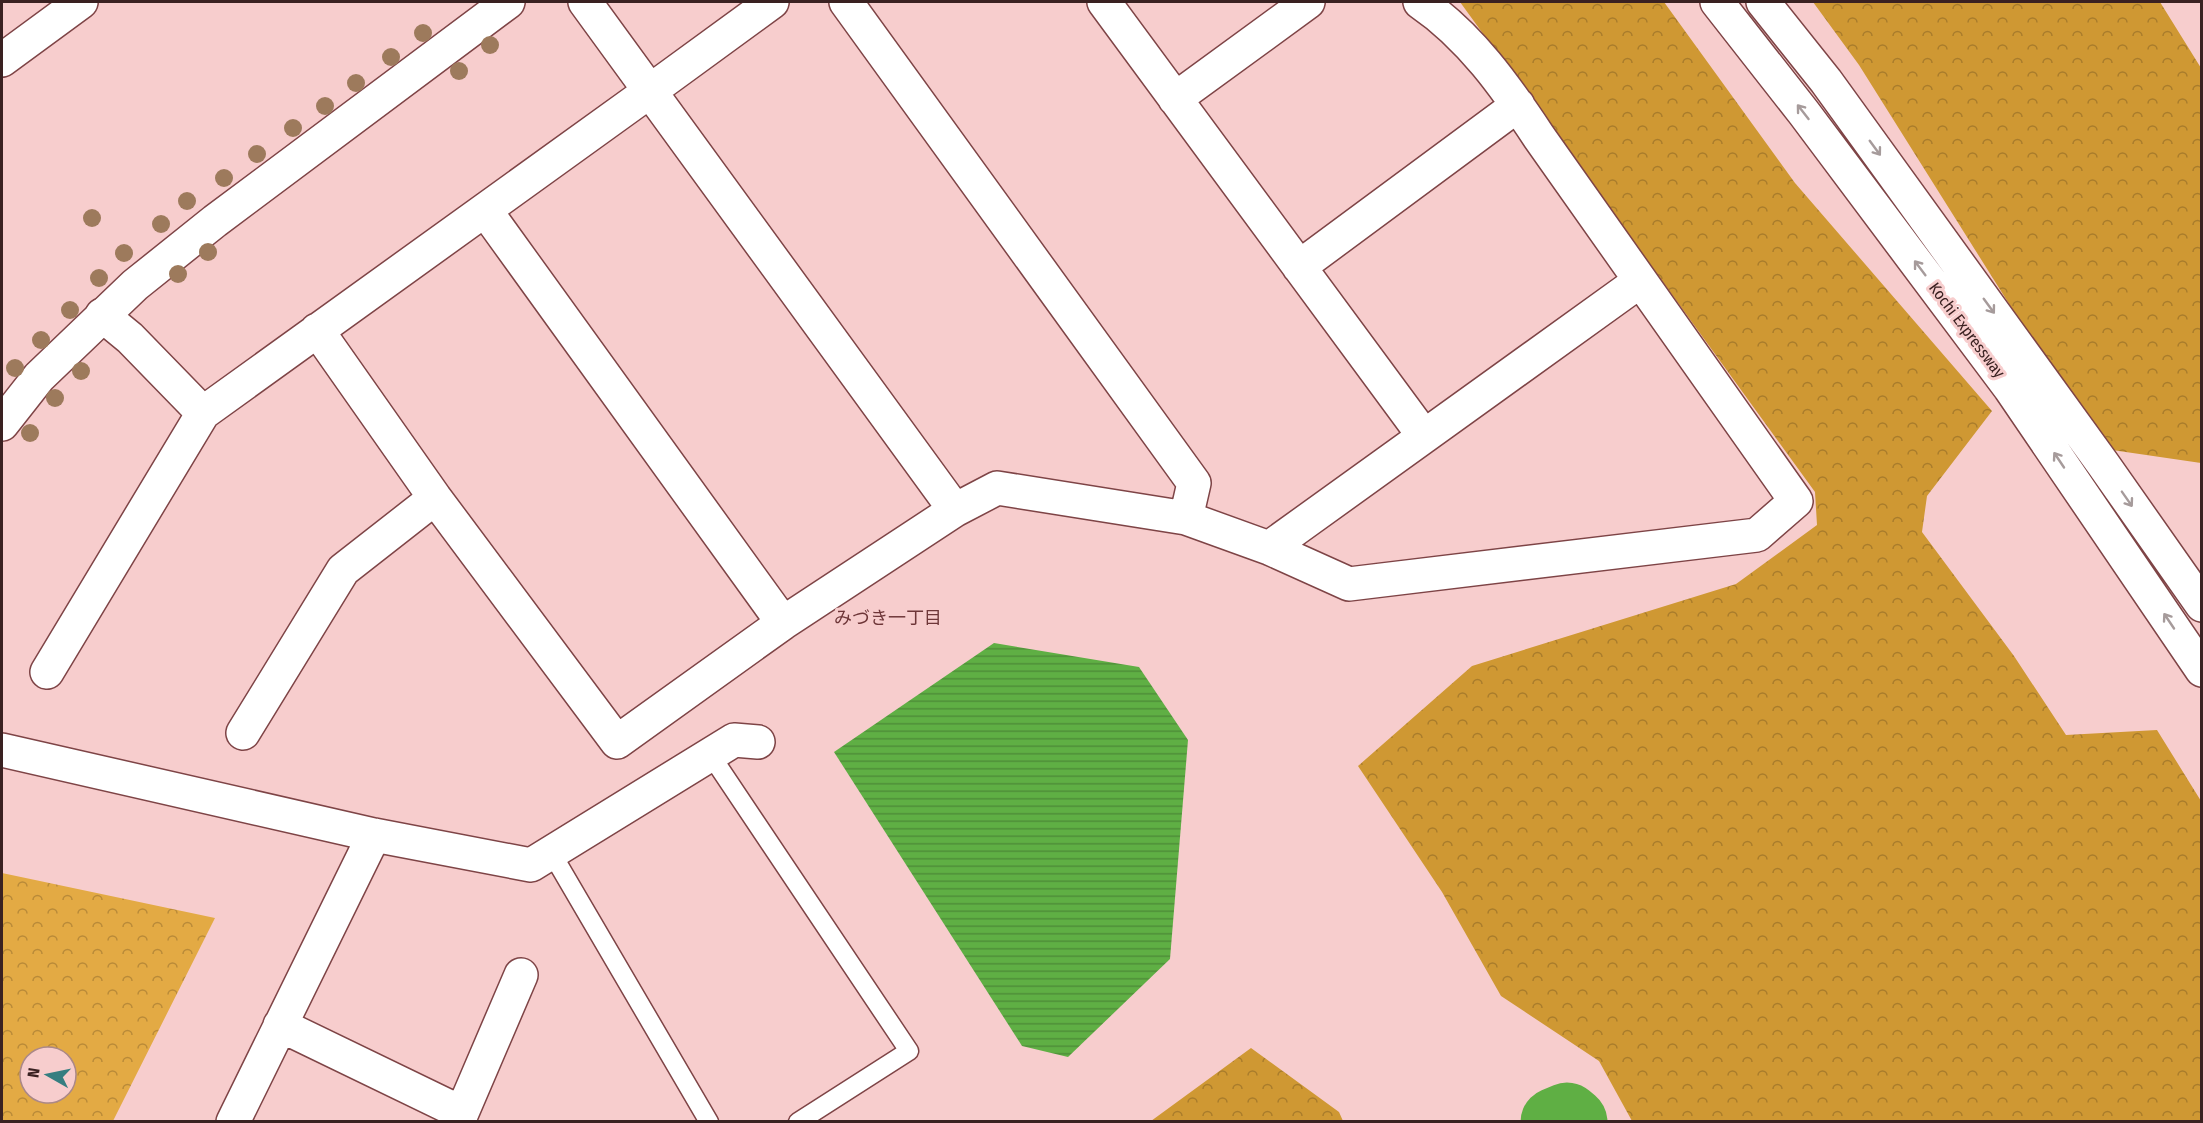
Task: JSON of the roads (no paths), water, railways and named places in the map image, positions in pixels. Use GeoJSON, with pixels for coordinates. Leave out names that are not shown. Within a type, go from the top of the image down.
{"type":"FeatureCollection","features":[{"type":"Feature","properties":{"kind":"main road"},"geometry":{"type":"LineString","coordinates":[[2,424],[39,377],[135,285],[215,221],[508,2]]}},
{"type":"Feature","properties":{"kind":"main road"},"geometry":{"type":"LineString","coordinates":[[585,2],[955,510]]}},
{"type":"Feature","properties":{"kind":"main road"},"geometry":{"type":"LineString","coordinates":[[47,672],[202,413],[772,2]]}},
{"type":"Feature","properties":{"kind":"main road"},"geometry":{"type":"LineString","coordinates":[[846,2],[1194,483],[1186,518]]}},
{"type":"Feature","properties":{"kind":"main road"},"geometry":{"type":"LineString","coordinates":[[1104,2],[1424,436]]}},
{"type":"Feature","properties":{"kind":"main road"},"geometry":{"type":"LineString","coordinates":[[1175,99],[1308,2]]}},
{"type":"Feature","properties":{"kind":"main road"},"geometry":{"type":"LineString","coordinates":[[317,330],[435,498],[617,742],[783,623],[955,510],[997,488],[1186,518],[1269,548],[1349,584],[1757,535],[1796,501],[1506,87],[1444,18],[1420,2]]}},
{"type":"Feature","properties":{"kind":"main road","name":"Kochi Expressway"},"geometry":{"type":"LineString","coordinates":[[1717,2],[1804,113],[2010,388],[2202,670]]}},
{"type":"Feature","properties":{"kind":"main road","name":"Kochi Expressway"},"geometry":{"type":"LineString","coordinates":[[1763,2],[1840,100],[2202,605]]}},
{"type":"Feature","properties":{"kind":"main road"},"geometry":{"type":"LineString","coordinates":[[2,60],[74,4]]}},
{"type":"Feature","properties":{"kind":"main road"},"geometry":{"type":"LineString","coordinates":[[1299,267],[1518,105]]}},
{"type":"Feature","properties":{"kind":"main road"},"geometry":{"type":"LineString","coordinates":[[485,210],[783,623]]}},
{"type":"Feature","properties":{"kind":"main road"},"geometry":{"type":"LineString","coordinates":[[1269,548],[1640,281]]}},
{"type":"Feature","properties":{"kind":"main road"},"geometry":{"type":"LineString","coordinates":[[102,315],[130,338],[202,413]]}},
{"type":"Feature","properties":{"kind":"main road"},"geometry":{"type":"LineString","coordinates":[[243,733],[343,570],[435,498]]}},
{"type":"Feature","properties":{"kind":"main road"},"geometry":{"type":"LineString","coordinates":[[2,750],[374,835],[531,865],[734,740],[758,742]]}},
{"type":"Feature","properties":{"kind":"main road"},"geometry":{"type":"LineString","coordinates":[[233,1122],[374,835]]}},
{"type":"Feature","properties":{"kind":"main road"},"geometry":{"type":"LineString","coordinates":[[280,1025],[460,1117],[521,975]]}},
{"type":"Feature","properties":{"kind":"lane"},"geometry":{"type":"LineString","coordinates":[[710,754],[909,1052],[798,1122]]}},
{"type":"Feature","properties":{"kind":"lane"},"geometry":{"type":"LineString","coordinates":[[551,852],[709,1122]]}},
{"type":"Feature","properties":{"kind":"waterway"},"geometry":{"type":"LineString","coordinates":[[1555,1122],[1567,1117],[1573,1122]]}},
{"type":"Feature","properties":{"kind":"district","name":"みづき一丁目"},"geometry":{"type":"Point","coordinates":[888,618]}}]}
